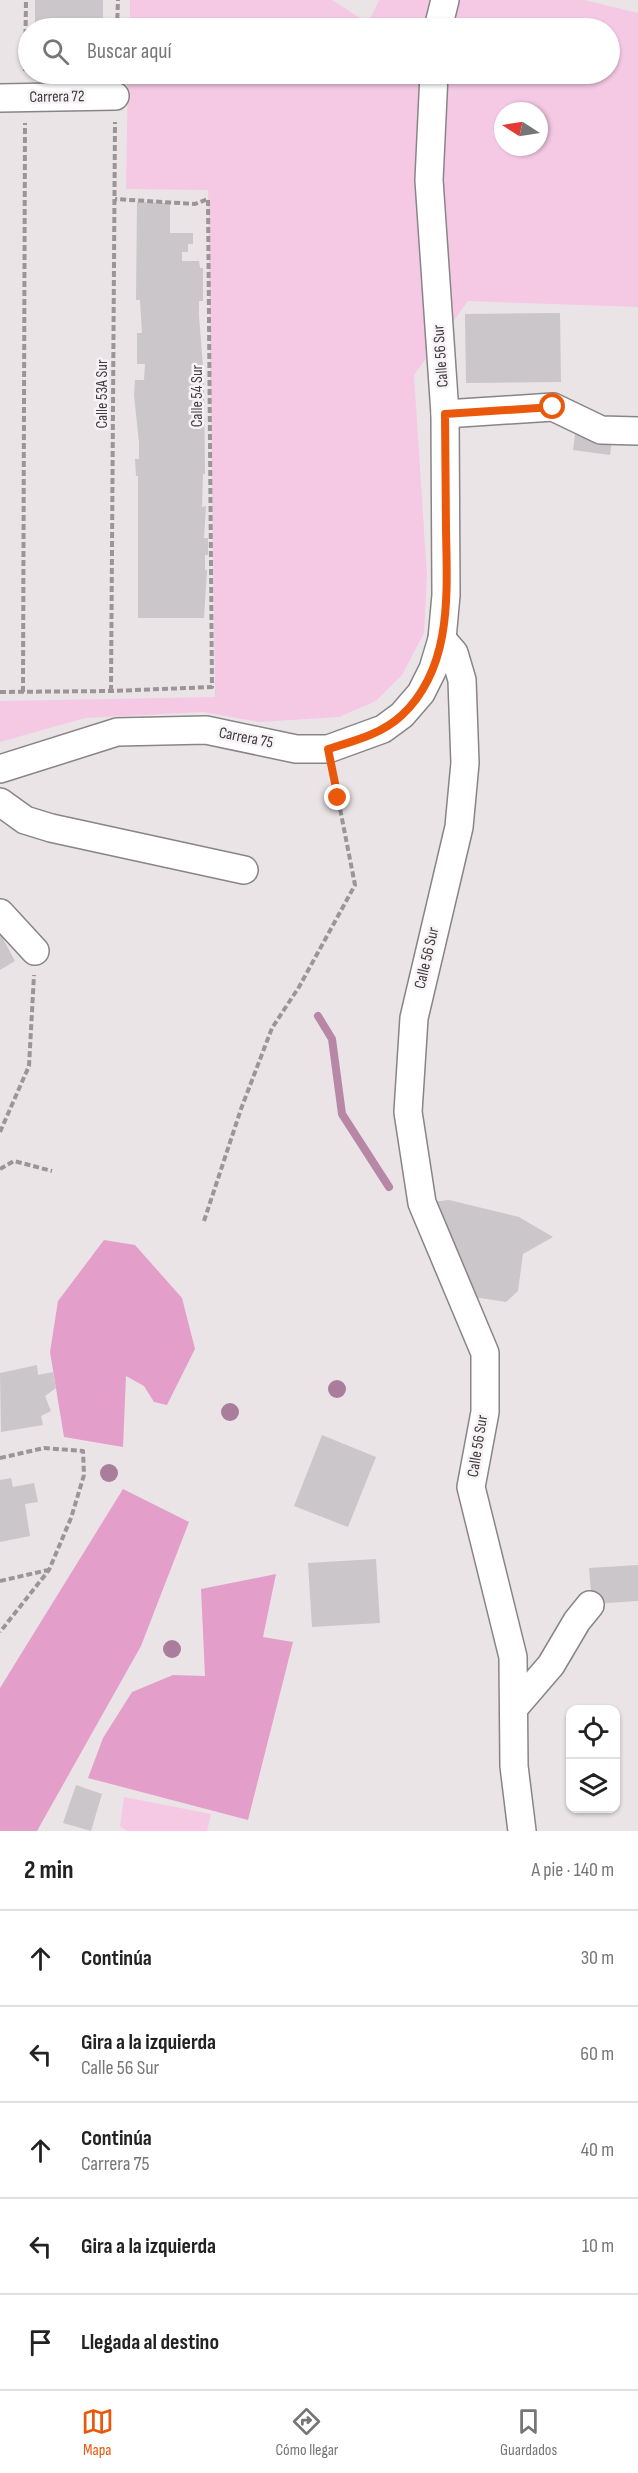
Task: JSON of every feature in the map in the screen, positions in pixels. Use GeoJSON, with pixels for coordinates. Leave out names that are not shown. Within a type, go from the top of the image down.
{"type":"FeatureCollection","features":[{"type":"Feature","properties":{"kind":"street"},"geometry":{"type":"LineString","coordinates":[[440,18],[445,0]]}},
{"type":"Feature","properties":{"kind":"street","name":"Calle 56 Sur"},"geometry":{"type":"LineString","coordinates":[[434,84],[429,180],[445,414],[447,595],[442,639],[454,653],[462,680],[465,763],[459,827],[414,1018],[408,1112],[422,1203],[485,1353],[485,1412],[471,1487],[513,1657],[514,1766],[522,1831]]}},
{"type":"Feature","properties":{"kind":"street","name":"Carrera 72"},"geometry":{"type":"LineString","coordinates":[[13,98],[115,96]]}},
{"type":"Feature","properties":{"kind":"street"},"geometry":{"type":"LineString","coordinates":[[445,414],[553,407],[601,430],[638,432]]}},
{"type":"Feature","properties":{"kind":"street","name":"Carrera 75"},"geometry":{"type":"LineString","coordinates":[[0,769],[117,732],[207,730],[296,748],[328,749],[382,729],[402,715],[421,693],[433,669],[442,639]]}},
{"type":"Feature","properties":{"kind":"street"},"geometry":{"type":"LineString","coordinates":[[0,802],[26,820],[51,828],[244,870]]}},
{"type":"Feature","properties":{"kind":"street"},"geometry":{"type":"LineString","coordinates":[[0,912],[35,951]]}},
{"type":"Feature","properties":{"kind":"street"},"geometry":{"type":"LineString","coordinates":[[514,1708],[551,1665],[577,1621],[590,1605]]}},
{"type":"Feature","properties":{"kind":"path"},"geometry":{"type":"LineString","coordinates":[[24,18],[26,0]]}},
{"type":"Feature","properties":{"kind":"path"},"geometry":{"type":"LineString","coordinates":[[117,18],[118,0]]}},
{"type":"Feature","properties":{"kind":"path"},"geometry":{"type":"LineString","coordinates":[[18,60],[13,98],[23,692]]}},
{"type":"Feature","properties":{"kind":"path","name":"Calle 53A Sur"},"geometry":{"type":"LineString","coordinates":[[111,691],[115,96]]}},
{"type":"Feature","properties":{"kind":"path","name":"Calle 54 Sur"},"geometry":{"type":"LineString","coordinates":[[111,691],[212,687],[208,199],[195,204],[115,199]]}},
{"type":"Feature","properties":{"kind":"path"},"geometry":{"type":"LineString","coordinates":[[0,692],[111,691]]}},
{"type":"Feature","properties":{"kind":"path"},"geometry":{"type":"LineString","coordinates":[[204,1221],[241,1109],[272,1028],[299,987],[355,885],[328,749]]}},
{"type":"Feature","properties":{"kind":"path"},"geometry":{"type":"LineString","coordinates":[[0,1132],[29,1066],[35,951]]}},
{"type":"Feature","properties":{"kind":"path"},"geometry":{"type":"LineString","coordinates":[[0,1169],[14,1161],[52,1171]]}},
{"type":"Feature","properties":{"kind":"path"},"geometry":{"type":"LineString","coordinates":[[0,1458],[44,1448],[83,1450],[84,1475],[71,1518],[49,1570],[0,1632]]}},
{"type":"Feature","properties":{"kind":"path"},"geometry":{"type":"LineString","coordinates":[[0,1581],[49,1570]]}},
{"type":"Feature","properties":{"kind":"shaded area"},"geometry":{"type":"Polygon","coordinates":[[[130,0],[332,0],[360,18],[130,18],[130,0]]]}},
{"type":"Feature","properties":{"kind":"shaded area"},"geometry":{"type":"Polygon","coordinates":[[[379,0],[584,0],[638,13],[638,307],[468,301],[414,375],[427,575],[424,633],[402,675],[376,701],[339,717],[259,722],[203,712],[85,718],[0,742],[0,701],[215,697],[208,190],[126,189],[128,84],[620,84],[620,18],[370,18],[379,0]]]}},
{"type":"Feature","properties":{"kind":"shaded area"},"geometry":{"type":"Polygon","coordinates":[[[104,1240],[135,1245],[182,1298],[195,1349],[167,1405],[154,1402],[144,1386],[126,1376],[123,1447],[64,1437],[50,1352],[58,1301],[104,1240]]]}},
{"type":"Feature","properties":{"kind":"shaded area"},"geometry":{"type":"Polygon","coordinates":[[[123,1489],[189,1522],[141,1646],[37,1831],[0,1831],[0,1688],[123,1489]]]}},
{"type":"Feature","properties":{"kind":"shaded area"},"geometry":{"type":"Polygon","coordinates":[[[276,1574],[263,1637],[293,1642],[248,1820],[88,1778],[103,1738],[132,1692],[173,1675],[205,1676],[201,1589],[276,1574]]]}},
{"type":"Feature","properties":{"kind":"shaded area"},"geometry":{"type":"Polygon","coordinates":[[[124,1797],[211,1814],[207,1831],[127,1831],[120,1826],[124,1797]]]}},
{"type":"Feature","properties":{"kind":"building"},"geometry":{"type":"Polygon","coordinates":[[[35,0],[103,0],[103,18],[35,18],[35,0]]]}},
{"type":"Feature","properties":{"kind":"building"},"geometry":{"type":"Polygon","coordinates":[[[137,202],[170,203],[170,233],[193,233],[193,244],[188,244],[188,252],[182,252],[182,261],[199,261],[200,268],[203,268],[203,301],[199,301],[204,379],[205,474],[203,474],[202,507],[206,506],[204,538],[208,538],[208,555],[205,555],[205,570],[207,570],[204,618],[138,618],[138,476],[136,476],[135,459],[139,459],[139,443],[134,395],[135,380],[144,380],[145,364],[137,364],[137,333],[142,333],[140,300],[136,300],[137,202]]]}},
{"type":"Feature","properties":{"kind":"building"},"geometry":{"type":"Polygon","coordinates":[[[560,313],[561,382],[466,383],[465,314],[560,313]]]}},
{"type":"Feature","properties":{"kind":"building"},"geometry":{"type":"Polygon","coordinates":[[[576,427],[613,433],[610,455],[573,450],[576,427]]]}},
{"type":"Feature","properties":{"kind":"building"},"geometry":{"type":"Polygon","coordinates":[[[0,933],[15,961],[0,970],[0,933]]]}},
{"type":"Feature","properties":{"kind":"building"},"geometry":{"type":"Polygon","coordinates":[[[449,1200],[519,1217],[553,1237],[523,1254],[518,1291],[506,1302],[461,1295],[422,1203],[449,1200]]]}},
{"type":"Feature","properties":{"kind":"building"},"geometry":{"type":"Polygon","coordinates":[[[37,1365],[38,1375],[53,1372],[56,1388],[45,1396],[51,1411],[41,1416],[43,1425],[1,1432],[0,1373],[37,1365]]]}},
{"type":"Feature","properties":{"kind":"building"},"geometry":{"type":"Polygon","coordinates":[[[322,1435],[376,1457],[348,1527],[294,1506],[322,1435]]]}},
{"type":"Feature","properties":{"kind":"building"},"geometry":{"type":"Polygon","coordinates":[[[11,1478],[13,1487],[34,1483],[38,1502],[25,1504],[30,1536],[0,1542],[0,1480],[11,1478]]]}},
{"type":"Feature","properties":{"kind":"building"},"geometry":{"type":"Polygon","coordinates":[[[376,1559],[380,1623],[312,1627],[308,1563],[376,1559]]]}},
{"type":"Feature","properties":{"kind":"building"},"geometry":{"type":"Polygon","coordinates":[[[638,1565],[638,1601],[592,1604],[589,1568],[638,1565]]]}},
{"type":"Feature","properties":{"kind":"building"},"geometry":{"type":"Polygon","coordinates":[[[76,1785],[102,1794],[91,1831],[63,1823],[76,1785]]]}},
{"type":"Feature","properties":{"kind":"waterway"},"geometry":{"type":"LineString","coordinates":[[318,1016],[332,1039],[342,1114],[389,1187]]}},
{"type":"Feature","properties":{"kind":"route"},"geometry":{"type":"LineString","coordinates":[[338,798],[328,749],[382,729],[402,715],[421,693],[433,669],[442,639],[447,595],[445,414],[553,407]]}}]}
